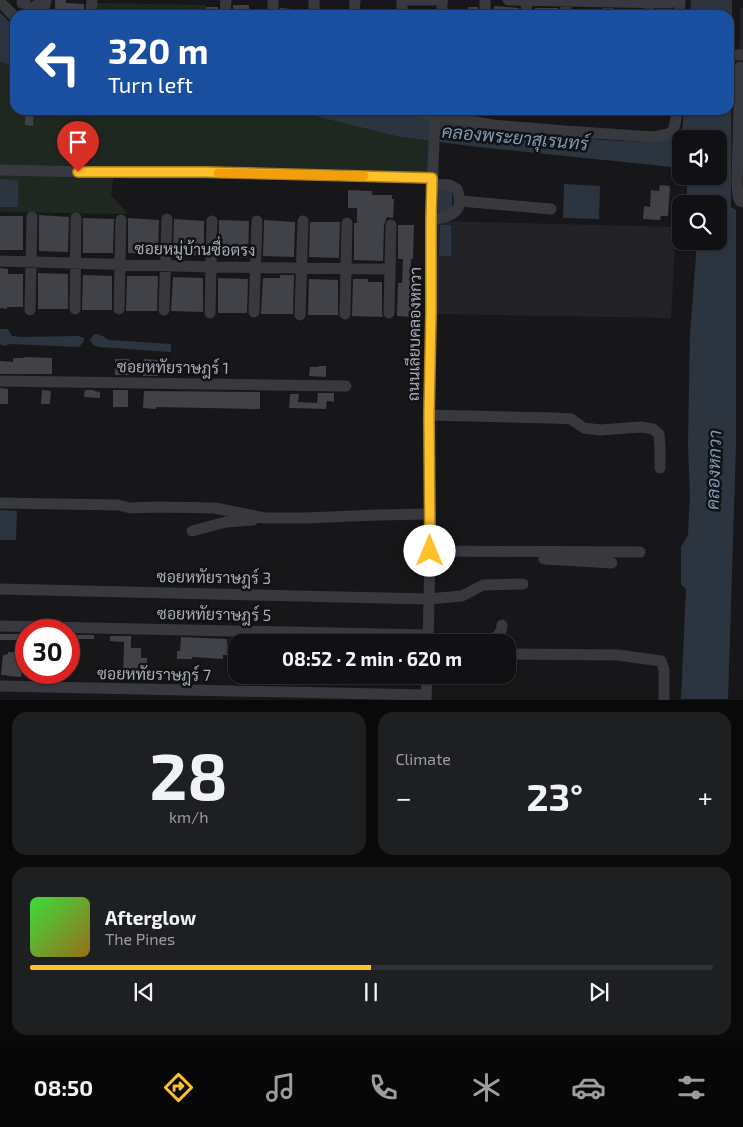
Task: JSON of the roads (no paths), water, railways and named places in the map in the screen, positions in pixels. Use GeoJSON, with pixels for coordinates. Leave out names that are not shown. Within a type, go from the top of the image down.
{"type":"FeatureCollection","features":[{"type":"Feature","properties":{"kind":"street"},"geometry":{"type":"LineString","coordinates":[[0,2],[21,9],[46,0]]}},
{"type":"Feature","properties":{"kind":"street"},"geometry":{"type":"LineString","coordinates":[[404,0],[443,0]]}},
{"type":"Feature","properties":{"kind":"street"},"geometry":{"type":"LineString","coordinates":[[508,0],[675,2]]}},
{"type":"Feature","properties":{"kind":"street"},"geometry":{"type":"LineString","coordinates":[[566,1],[566,10]]}},
{"type":"Feature","properties":{"kind":"street"},"geometry":{"type":"LineString","coordinates":[[608,2],[608,10]]}},
{"type":"Feature","properties":{"kind":"street"},"geometry":{"type":"LineString","coordinates":[[648,2],[648,10]]}},
{"type":"Feature","properties":{"kind":"street"},"geometry":{"type":"LineString","coordinates":[[740,67],[740,182],[738,196],[740,201],[743,202]]}},
{"type":"Feature","properties":{"kind":"street"},"geometry":{"type":"LineString","coordinates":[[425,115],[435,118],[493,125],[654,137],[673,131],[676,115]]}},
{"type":"Feature","properties":{"kind":"street","name":"ถนนเลียบคลองหกวา"},"geometry":{"type":"LineString","coordinates":[[428,634],[431,220],[435,118]]}},
{"type":"Feature","properties":{"kind":"street"},"geometry":{"type":"LineString","coordinates":[[0,170],[126,173],[204,172],[432,181],[450,185],[457,189],[460,201],[457,209],[447,218],[431,220]]}},
{"type":"Feature","properties":{"kind":"street"},"geometry":{"type":"LineString","coordinates":[[460,201],[551,209]]}},
{"type":"Feature","properties":{"kind":"street"},"geometry":{"type":"LineString","coordinates":[[30,310],[32,217]]}},
{"type":"Feature","properties":{"kind":"street"},"geometry":{"type":"LineString","coordinates":[[75,309],[76,218]]}},
{"type":"Feature","properties":{"kind":"street"},"geometry":{"type":"LineString","coordinates":[[164,310],[167,219]]}},
{"type":"Feature","properties":{"kind":"street"},"geometry":{"type":"LineString","coordinates":[[119,310],[121,220]]}},
{"type":"Feature","properties":{"kind":"street"},"geometry":{"type":"LineString","coordinates":[[210,313],[212,220]]}},
{"type":"Feature","properties":{"kind":"street"},"geometry":{"type":"LineString","coordinates":[[254,312],[258,221]]}},
{"type":"Feature","properties":{"kind":"street"},"geometry":{"type":"LineString","coordinates":[[300,314],[300,267],[303,222]]}},
{"type":"Feature","properties":{"kind":"street"},"geometry":{"type":"LineString","coordinates":[[345,314],[348,223]]}},
{"type":"Feature","properties":{"kind":"street"},"geometry":{"type":"LineString","coordinates":[[389,313],[391,225]]}},
{"type":"Feature","properties":{"kind":"street","name":"ซอยหมู่บ้านซื่อตรง"},"geometry":{"type":"LineString","coordinates":[[0,261],[390,269]]}},
{"type":"Feature","properties":{"kind":"street","name":"ซอยหทัยราษฎร์ 1"},"geometry":{"type":"LineString","coordinates":[[0,380],[346,386]]}},
{"type":"Feature","properties":{"kind":"street"},"geometry":{"type":"LineString","coordinates":[[429,415],[571,419],[584,428],[600,430],[653,429],[659,434],[660,468]]}},
{"type":"Feature","properties":{"kind":"street"},"geometry":{"type":"LineString","coordinates":[[0,503],[118,505],[130,508],[215,508],[265,518]]}},
{"type":"Feature","properties":{"kind":"street"},"geometry":{"type":"LineString","coordinates":[[192,531],[226,522],[265,518],[430,514]]}},
{"type":"Feature","properties":{"kind":"street"},"geometry":{"type":"LineString","coordinates":[[430,554],[640,552]]}},
{"type":"Feature","properties":{"kind":"street"},"geometry":{"type":"LineString","coordinates":[[430,554],[612,563]]}},
{"type":"Feature","properties":{"kind":"street","name":"ซอยหทัยราษฎร์ 3"},"geometry":{"type":"LineString","coordinates":[[0,589],[428,599],[462,596],[483,585],[523,584]]}},
{"type":"Feature","properties":{"kind":"street"},"geometry":{"type":"LineString","coordinates":[[500,634],[502,631],[502,625]]}},
{"type":"Feature","properties":{"kind":"street","name":"ซอยหทัยราษฎร์ 5"},"geometry":{"type":"LineString","coordinates":[[0,626],[285,634]]}},
{"type":"Feature","properties":{"kind":"street"},"geometry":{"type":"LineString","coordinates":[[516,654],[618,655],[661,661],[664,670],[664,700]]}},
{"type":"Feature","properties":{"kind":"street"},"geometry":{"type":"LineString","coordinates":[[426,697],[427,684]]}},
{"type":"Feature","properties":{"kind":"street","name":"ซอยหทัยราษฎร์ 7"},"geometry":{"type":"LineString","coordinates":[[0,686],[180,695],[426,697]]}},
{"type":"Feature","properties":{"kind":"water"},"geometry":{"type":"Polygon","coordinates":[[[691,0],[732,0],[732,10],[690,10],[691,0]]]}},
{"type":"Feature","properties":{"kind":"water"},"geometry":{"type":"Polygon","coordinates":[[[0,12],[10,23],[10,66],[0,61],[0,12]]]}},
{"type":"Feature","properties":{"kind":"water","name":"คลองพระยาสุเรนทร์"},"geometry":{"type":"Polygon","coordinates":[[[310,115],[412,115],[503,129],[603,140],[644,142],[672,135],[672,167],[400,137],[310,115]]]}},
{"type":"Feature","properties":{"kind":"water","name":"คลองหกวา"},"geometry":{"type":"Polygon","coordinates":[[[684,115],[731,115],[731,207],[736,210],[736,445],[728,699],[681,699],[686,589],[681,584],[681,547],[688,535],[690,495],[688,443],[690,335],[696,250],[727,250],[727,195],[687,195],[687,185],[727,185],[727,130],[682,130],[684,115]]]}},
{"type":"Feature","properties":{"kind":"water"},"geometry":{"type":"Polygon","coordinates":[[[0,179],[18,180],[18,207],[0,207],[0,179]]]}},
{"type":"Feature","properties":{"kind":"water"},"geometry":{"type":"Polygon","coordinates":[[[564,184],[600,186],[599,219],[563,218],[564,184]]]}},
{"type":"Feature","properties":{"kind":"water"},"geometry":{"type":"Polygon","coordinates":[[[438,189],[452,189],[452,210],[438,213],[438,189]]]}},
{"type":"Feature","properties":{"kind":"water"},"geometry":{"type":"Polygon","coordinates":[[[440,225],[451,225],[451,256],[439,256],[440,225]]]}},
{"type":"Feature","properties":{"kind":"water"},"geometry":{"type":"Polygon","coordinates":[[[0,329],[8,329],[12,336],[78,336],[84,338],[84,341],[79,347],[10,344],[5,346],[0,344],[0,329]]]}},
{"type":"Feature","properties":{"kind":"water"},"geometry":{"type":"Polygon","coordinates":[[[94,334],[99,334],[109,340],[171,344],[171,352],[99,347],[93,345],[90,340],[94,334]]]}},
{"type":"Feature","properties":{"kind":"water"},"geometry":{"type":"Polygon","coordinates":[[[0,510],[17,511],[16,540],[0,540],[0,510]]]}}]}
